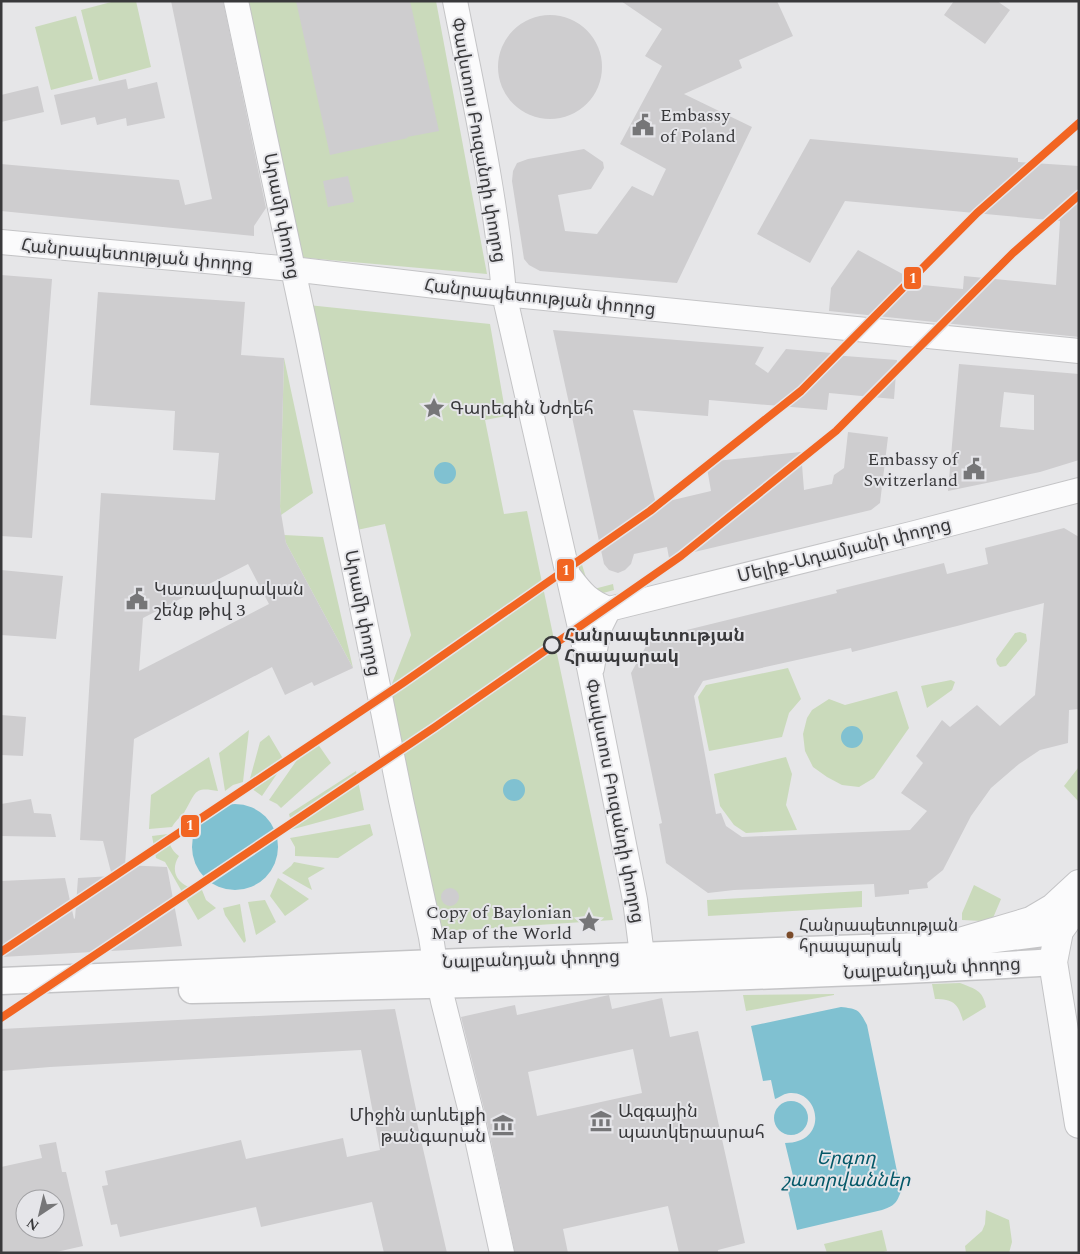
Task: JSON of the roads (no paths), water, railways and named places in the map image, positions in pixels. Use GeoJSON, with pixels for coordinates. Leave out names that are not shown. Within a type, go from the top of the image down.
{"type":"FeatureCollection","features":[{"type":"Feature","properties":{"kind":"main road"},"geometry":{"type":"LineString","coordinates":[[950,945],[1031,921],[1053,908],[1079,884]]}},
{"type":"Feature","properties":{"kind":"main road"},"geometry":{"type":"LineString","coordinates":[[1079,910],[1059,930],[1053,962],[1079,1124]]}},
{"type":"Feature","properties":{"kind":"main road","name":"Նալբանդյան փողոց"},"geometry":{"type":"LineString","coordinates":[[1,999],[187,990],[437,974],[642,955],[950,945],[1059,930]]}},
{"type":"Feature","properties":{"kind":"main road","name":"Նալբանդյան փողոց"},"geometry":{"type":"LineString","coordinates":[[1,981],[437,974],[930,970],[1053,962]]}},
{"type":"Feature","properties":{"kind":"street","name":"Արամի փողոց"},"geometry":{"type":"LineString","coordinates":[[236,1],[271,160],[401,800],[431,937],[437,974],[472,1116],[502,1253]]}},
{"type":"Feature","properties":{"kind":"street","name":"Փավստոս Բուզանդի փողոց"},"geometry":{"type":"LineString","coordinates":[[454,1],[486,159],[502,263],[504,294],[592,682],[634,900],[642,955]]}},
{"type":"Feature","properties":{"kind":"street","name":"Հանրապետության փողոց"},"geometry":{"type":"LineString","coordinates":[[1,242],[292,269],[504,294],[1079,351]]}},
{"type":"Feature","properties":{"kind":"street","name":"Մելիք-Ադամյանի փողոց"},"geometry":{"type":"LineString","coordinates":[[610,610],[1079,490]]}},
{"type":"Feature","properties":{"kind":"street"},"geometry":{"type":"LineString","coordinates":[[566,572],[596,605],[610,610],[601,625],[596,644],[592,682]]}},
{"type":"Feature","properties":{"kind":"water"},"geometry":{"type":"Polygon","coordinates":[[[445,462],[453,465],[456,473],[453,481],[445,484],[437,481],[434,473],[437,465],[445,462]]]}},
{"type":"Feature","properties":{"kind":"water"},"geometry":{"type":"Polygon","coordinates":[[[852,726],[860,729],[863,737],[860,745],[852,748],[844,745],[841,737],[844,729],[852,726]]]}},
{"type":"Feature","properties":{"kind":"water"},"geometry":{"type":"Polygon","coordinates":[[[514,779],[522,782],[525,790],[522,798],[514,801],[506,798],[503,790],[506,782],[514,779]]]}},
{"type":"Feature","properties":{"kind":"water"},"geometry":{"type":"Polygon","coordinates":[[[235,804],[251,807],[259,811],[271,823],[275,831],[278,847],[275,863],[271,871],[259,883],[251,887],[235,890],[219,887],[211,883],[199,871],[195,863],[192,847],[195,831],[199,823],[211,811],[219,807],[235,804]]]}},
{"type":"Feature","properties":{"kind":"water","name":"Երգող շատրվաններ"},"geometry":{"type":"Polygon","coordinates":[[[841,1007],[858,1011],[867,1025],[901,1191],[895,1204],[886,1209],[797,1230],[785,1178],[793,1176],[785,1143],[799,1141],[809,1135],[814,1127],[815,1117],[813,1108],[808,1100],[800,1095],[788,1093],[775,1099],[771,1080],[763,1081],[751,1026],[841,1007]]]}},
{"type":"Feature","properties":{"kind":"water"},"geometry":{"type":"Polygon","coordinates":[[[791,1101],[803,1106],[808,1118],[803,1130],[791,1135],[779,1130],[774,1118],[779,1106],[791,1101]]]}},
{"type":"Feature","properties":{"kind":"place","name":"Embassy of Poland"},"geometry":{"type":"Point","coordinates":[643,125]}},
{"type":"Feature","properties":{"kind":"place","name":"Գարեգին Նժդեհ"},"geometry":{"type":"Point","coordinates":[434,408]}},
{"type":"Feature","properties":{"kind":"place","name":"Embassy of Switzerland"},"geometry":{"type":"Point","coordinates":[974,469]}},
{"type":"Feature","properties":{"kind":"place","name":"Կառավարական շենք թիվ 3"},"geometry":{"type":"Point","coordinates":[137,599]}},
{"type":"Feature","properties":{"kind":"place","name":"Հանրապետության Հրապարակ"},"geometry":{"type":"Point","coordinates":[552,645]}},
{"type":"Feature","properties":{"kind":"place","name":"Copy of Baylonian Map of the World"},"geometry":{"type":"Point","coordinates":[589,922]}},
{"type":"Feature","properties":{"kind":"place","name":"Հանրապետության հրապարակ"},"geometry":{"type":"Point","coordinates":[790,935]}},
{"type":"Feature","properties":{"kind":"place","name":"Ազգային պատկերասրահ"},"geometry":{"type":"Point","coordinates":[601,1121]}},
{"type":"Feature","properties":{"kind":"place","name":"Միջին արևելքի թանգարան"},"geometry":{"type":"Point","coordinates":[503,1125]}}]}
